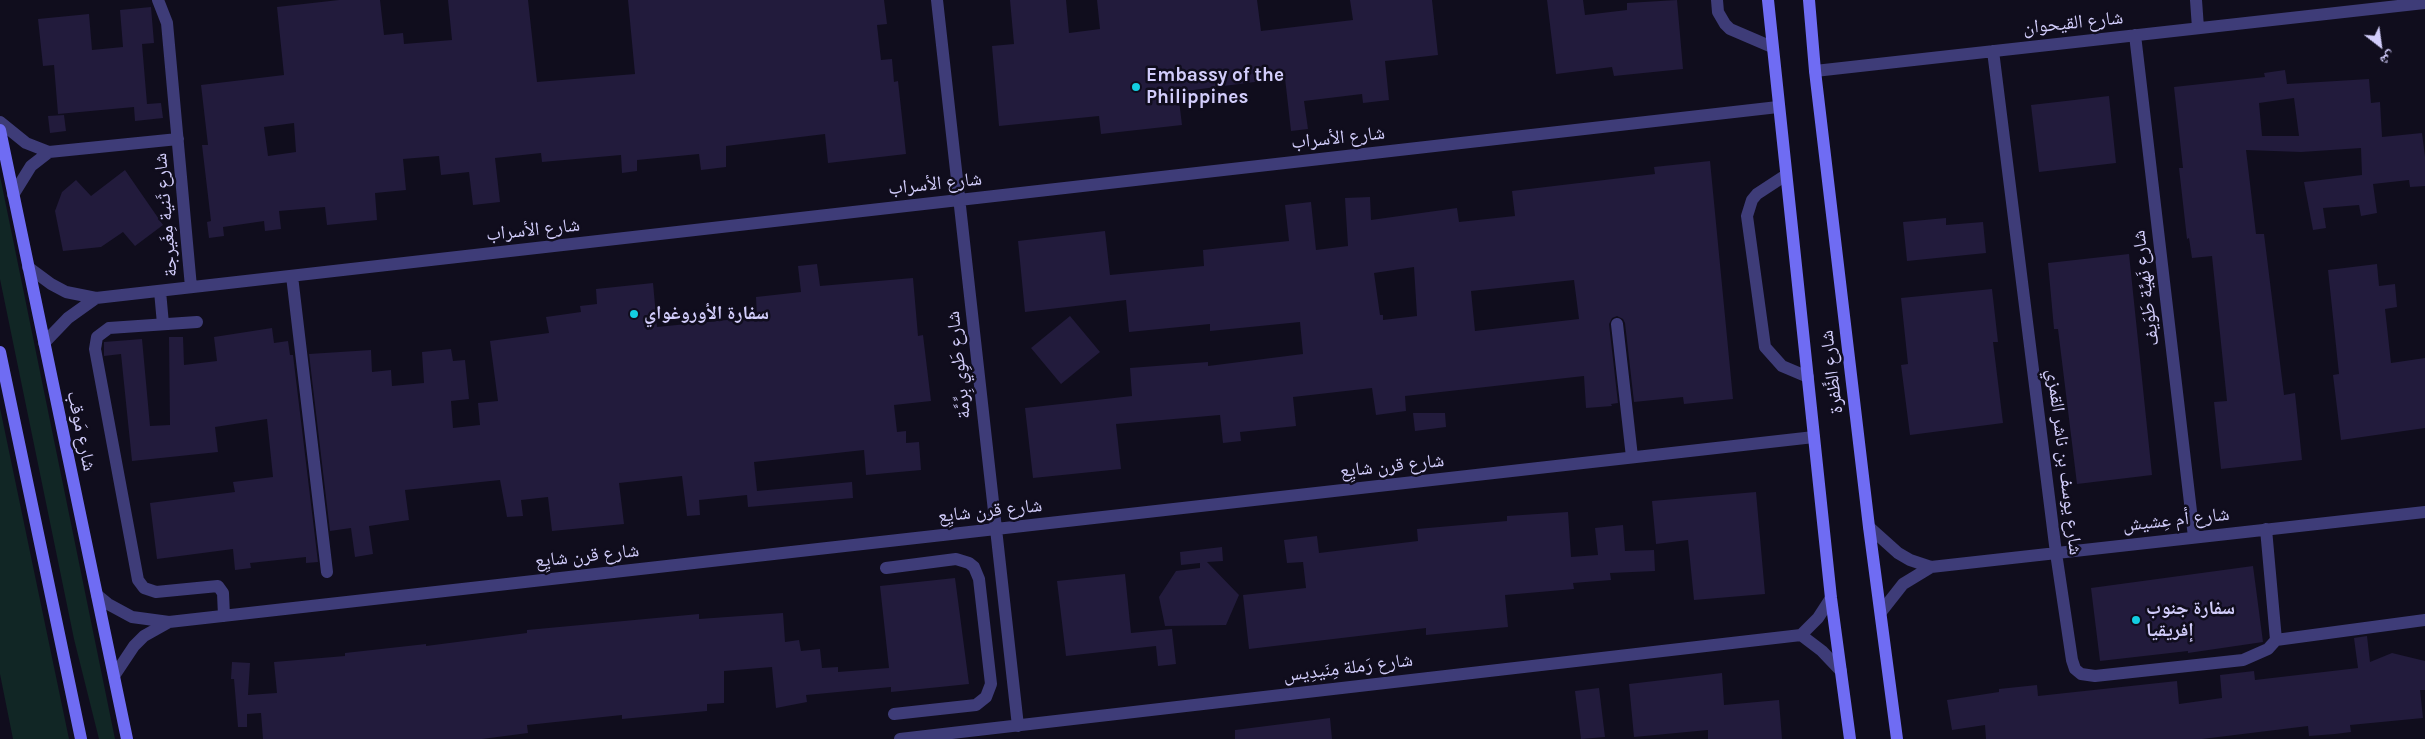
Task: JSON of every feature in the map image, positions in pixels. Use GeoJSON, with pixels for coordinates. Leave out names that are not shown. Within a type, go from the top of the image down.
{"type":"FeatureCollection","features":[{"type":"Feature","properties":{"kind":"main road","name":"شارع الظَّفرة"},"geometry":{"type":"LineString","coordinates":[[1809,0],[1815,71],[1869,527],[1897,739]]}},
{"type":"Feature","properties":{"kind":"main road","name":"شارع الظَّفرة"},"geometry":{"type":"LineString","coordinates":[[1769,1],[1778,107],[1814,437],[1850,736]]}},
{"type":"Feature","properties":{"kind":"main road","name":"شارع مَوقب"},"geometry":{"type":"LineString","coordinates":[[0,130],[127,739]]}},
{"type":"Feature","properties":{"kind":"main road"},"geometry":{"type":"LineString","coordinates":[[0,352],[81,739]]}},
{"type":"Feature","properties":{"kind":"street","name":"شارع ثَنية مِغَيرجة"},"geometry":{"type":"LineString","coordinates":[[158,0],[166,23],[191,287]]}},
{"type":"Feature","properties":{"kind":"street","name":"شارع طَوِي بِرِّمَّة"},"geometry":{"type":"LineString","coordinates":[[937,0],[1018,726]]}},
{"type":"Feature","properties":{"kind":"street"},"geometry":{"type":"LineString","coordinates":[[1717,0],[1718,12],[1730,29],[1772,47]]}},
{"type":"Feature","properties":{"kind":"street"},"geometry":{"type":"LineString","coordinates":[[2196,0],[2198,28]]}},
{"type":"Feature","properties":{"kind":"street","name":"شارع القيحوان"},"geometry":{"type":"LineString","coordinates":[[1815,71],[2425,3]]}},
{"type":"Feature","properties":{"kind":"street","name":"شارع نَهيَّة طَوَيف"},"geometry":{"type":"LineString","coordinates":[[2135,35],[2194,537]]}},
{"type":"Feature","properties":{"kind":"street","name":"شارع يوسف بن ناشر القمزي"},"geometry":{"type":"LineString","coordinates":[[1993,51],[2056,553],[2072,660],[2075,668],[2081,674],[2095,676],[2242,660],[2258,655],[2268,649],[2276,640]]}},
{"type":"Feature","properties":{"kind":"street","name":"شارع الأسراب"},"geometry":{"type":"LineString","coordinates":[[28,266],[51,284],[66,292],[96,298],[1778,107]]}},
{"type":"Feature","properties":{"kind":"street","name":"شارع ثَنية مِغَيرجة"},"geometry":{"type":"LineString","coordinates":[[0,122],[26,143],[49,152],[178,139]]}},
{"type":"Feature","properties":{"kind":"street"},"geometry":{"type":"LineString","coordinates":[[13,195],[31,166],[49,152]]}},
{"type":"Feature","properties":{"kind":"street"},"geometry":{"type":"LineString","coordinates":[[1786,175],[1757,194],[1749,208],[1748,216],[1765,346],[1782,366],[1808,377]]}},
{"type":"Feature","properties":{"kind":"street"},"geometry":{"type":"LineString","coordinates":[[292,276],[327,572]]}},
{"type":"Feature","properties":{"kind":"street"},"geometry":{"type":"LineString","coordinates":[[160,291],[163,324]]}},
{"type":"Feature","properties":{"kind":"street","name":"شارع الأسراب"},"geometry":{"type":"LineString","coordinates":[[44,343],[68,318],[96,298]]}},
{"type":"Feature","properties":{"kind":"street"},"geometry":{"type":"LineString","coordinates":[[197,322],[109,328],[100,333],[95,342],[140,585],[150,591],[218,586],[223,593],[224,616]]}},
{"type":"Feature","properties":{"kind":"street"},"geometry":{"type":"LineString","coordinates":[[1617,324],[1632,458]]}},
{"type":"Feature","properties":{"kind":"street","name":"شارع قرن شايِع"},"geometry":{"type":"LineString","coordinates":[[97,595],[108,604],[132,616],[169,622],[1814,437]]}},
{"type":"Feature","properties":{"kind":"street","name":"شارع أم عِشيش"},"geometry":{"type":"LineString","coordinates":[[1881,612],[1903,584],[1931,567],[2425,512]]}},
{"type":"Feature","properties":{"kind":"street","name":"شارع أم عِشيش"},"geometry":{"type":"LineString","coordinates":[[1869,527],[1898,553],[1931,567]]}},
{"type":"Feature","properties":{"kind":"street"},"geometry":{"type":"LineString","coordinates":[[2266,529],[2276,640],[2425,620]]}},
{"type":"Feature","properties":{"kind":"street"},"geometry":{"type":"LineString","coordinates":[[886,568],[956,559],[969,563],[978,572],[991,684],[989,691],[981,702],[969,706],[894,714]]}},
{"type":"Feature","properties":{"kind":"street"},"geometry":{"type":"LineString","coordinates":[[1832,598],[1818,618],[1801,635],[1822,651],[1841,671]]}},
{"type":"Feature","properties":{"kind":"street","name":"شارع قرن شايِع"},"geometry":{"type":"LineString","coordinates":[[114,676],[134,646],[144,636],[169,622]]}},
{"type":"Feature","properties":{"kind":"street"},"geometry":{"type":"LineString","coordinates":[[985,632],[1008,630]]}},
{"type":"Feature","properties":{"kind":"street","name":"شارع رَملة مِنَيدِيس"},"geometry":{"type":"LineString","coordinates":[[900,739],[1801,635]]}},
{"type":"Feature","properties":{"kind":"green space"},"geometry":{"type":"Polygon","coordinates":[[[0,176],[115,739],[99,739],[74,639],[0,279],[0,176]]]}},
{"type":"Feature","properties":{"kind":"green space"},"geometry":{"type":"Polygon","coordinates":[[[0,408],[69,739],[13,739],[0,674],[0,408]]]}},
{"type":"Feature","properties":{"kind":"building"},"geometry":{"type":"Polygon","coordinates":[[[339,0],[380,0],[384,35],[403,33],[404,44],[452,40],[448,0],[528,0],[537,82],[635,74],[628,0],[884,0],[887,24],[877,25],[881,60],[892,59],[894,82],[898,81],[906,154],[828,163],[825,134],[726,146],[726,167],[701,170],[699,154],[637,160],[637,171],[622,173],[621,155],[542,162],[541,153],[495,158],[500,202],[473,205],[469,172],[441,175],[439,156],[403,159],[406,190],[375,193],[377,220],[327,225],[325,207],[279,211],[281,229],[265,231],[264,221],[223,227],[224,236],[209,238],[207,222],[211,221],[202,145],[208,145],[201,85],[284,75],[277,7],[339,0]],[[294,123],[264,127],[268,156],[296,152],[294,123]]]}},
{"type":"Feature","properties":{"kind":"building"},"geometry":{"type":"Polygon","coordinates":[[[1010,0],[1066,0],[1069,33],[1100,29],[1097,0],[1257,0],[1261,31],[1353,20],[1350,0],[1432,0],[1438,55],[1385,61],[1389,100],[1363,103],[1362,94],[1304,101],[1308,129],[1291,131],[1285,78],[1178,92],[1182,125],[1101,134],[1099,116],[999,126],[992,46],[1014,44],[1010,0]]]}},
{"type":"Feature","properties":{"kind":"building"},"geometry":{"type":"Polygon","coordinates":[[[1547,0],[1583,0],[1585,15],[1627,10],[1627,3],[1677,0],[1683,69],[1614,76],[1612,67],[1556,74],[1547,0]]]}},
{"type":"Feature","properties":{"kind":"building"},"geometry":{"type":"Polygon","coordinates":[[[151,7],[154,43],[142,44],[147,104],[161,103],[163,118],[135,121],[134,107],[58,114],[54,65],[43,66],[38,19],[89,14],[92,50],[123,47],[120,10],[151,7]]]}},
{"type":"Feature","properties":{"kind":"building"},"geometry":{"type":"Polygon","coordinates":[[[2285,70],[2287,84],[2369,79],[2371,103],[2380,102],[2382,137],[2422,133],[2425,157],[2425,186],[2410,187],[2409,180],[2373,184],[2377,213],[2361,216],[2359,205],[2323,208],[2326,228],[2313,230],[2304,182],[2362,175],[2361,148],[2301,152],[2246,150],[2256,234],[2264,234],[2284,395],[2295,393],[2302,460],[2221,469],[2214,402],[2227,401],[2212,256],[2192,258],[2189,238],[2187,239],[2179,168],[2183,168],[2174,87],[2265,77],[2264,73],[2285,70]],[[2294,98],[2259,103],[2262,136],[2299,136],[2294,98]]]}},
{"type":"Feature","properties":{"kind":"building"},"geometry":{"type":"Polygon","coordinates":[[[2109,96],[2116,163],[2039,172],[2031,105],[2109,96]]]}},
{"type":"Feature","properties":{"kind":"building"},"geometry":{"type":"Polygon","coordinates":[[[64,115],[66,131],[50,133],[48,116],[64,115]]]}},
{"type":"Feature","properties":{"kind":"building"},"geometry":{"type":"Polygon","coordinates":[[[1710,161],[1733,399],[1684,404],[1683,397],[1634,402],[1625,323],[1623,319],[1617,316],[1612,318],[1609,324],[1618,403],[1611,404],[1612,406],[1586,408],[1584,376],[1405,396],[1406,411],[1376,415],[1372,388],[1293,397],[1296,426],[1240,432],[1241,441],[1223,443],[1220,415],[1116,424],[1121,469],[1033,478],[1025,408],[1132,396],[1130,368],[1208,362],[1208,366],[1303,354],[1300,322],[1210,331],[1210,324],[1129,332],[1126,300],[1025,312],[1018,241],[1105,231],[1110,275],[1204,266],[1203,250],[1289,241],[1285,205],[1311,202],[1316,250],[1348,246],[1345,198],[1370,197],[1371,220],[1457,208],[1459,222],[1515,216],[1512,191],[1655,174],[1654,167],[1710,161]],[[1414,267],[1374,273],[1380,315],[1383,315],[1383,320],[1417,316],[1414,267]],[[1574,280],[1471,291],[1475,331],[1579,319],[1574,280]]]}},
{"type":"Feature","properties":{"kind":"building"},"geometry":{"type":"Polygon","coordinates":[[[125,170],[163,225],[135,246],[123,232],[101,247],[63,251],[55,211],[62,192],[76,180],[91,196],[125,170]]]}},
{"type":"Feature","properties":{"kind":"building"},"geometry":{"type":"Polygon","coordinates":[[[1946,218],[1946,225],[1983,222],[1986,253],[1907,261],[1903,222],[1946,218]]]}},
{"type":"Feature","properties":{"kind":"building"},"geometry":{"type":"Polygon","coordinates":[[[2129,254],[2152,475],[2077,484],[2058,329],[2054,329],[2048,263],[2129,254]]]}},
{"type":"Feature","properties":{"kind":"building"},"geometry":{"type":"Polygon","coordinates":[[[817,264],[820,286],[913,278],[918,336],[923,335],[931,401],[894,405],[897,432],[906,431],[906,443],[919,442],[921,470],[866,475],[864,450],[754,462],[757,491],[852,482],[853,498],[748,507],[747,495],[699,500],[700,515],[687,516],[682,476],[619,483],[624,524],[552,531],[548,497],[521,500],[523,516],[507,517],[500,480],[405,490],[409,520],[369,526],[373,554],[355,557],[351,528],[330,531],[309,354],[371,350],[372,372],[391,370],[392,386],[424,383],[422,352],[451,349],[453,361],[465,360],[469,399],[451,401],[453,428],[480,425],[478,403],[498,401],[490,341],[549,333],[546,317],[581,312],[580,306],[597,304],[596,289],[653,283],[657,327],[757,317],[756,297],[801,292],[798,266],[817,264]]]}},
{"type":"Feature","properties":{"kind":"building"},"geometry":{"type":"Polygon","coordinates":[[[2377,264],[2379,286],[2395,284],[2397,307],[2385,309],[2391,363],[2425,358],[2425,428],[2341,440],[2333,375],[2339,374],[2328,270],[2377,264]]]}},
{"type":"Feature","properties":{"kind":"building"},"geometry":{"type":"Polygon","coordinates":[[[1992,289],[1998,342],[1993,342],[2003,423],[1910,435],[1901,365],[1908,364],[1901,298],[1992,289]]]}},
{"type":"Feature","properties":{"kind":"building"},"geometry":{"type":"Polygon","coordinates":[[[1070,316],[1100,352],[1061,384],[1031,348],[1070,316]]]}},
{"type":"Feature","properties":{"kind":"building"},"geometry":{"type":"Polygon","coordinates":[[[272,328],[274,343],[288,341],[290,355],[293,355],[318,562],[306,563],[306,557],[250,563],[251,568],[235,570],[233,549],[157,559],[150,503],[235,492],[233,482],[273,477],[267,419],[215,427],[218,452],[132,461],[121,354],[104,356],[104,342],[142,339],[150,426],[170,425],[169,337],[183,337],[184,365],[217,361],[214,337],[272,328]]]}},
{"type":"Feature","properties":{"kind":"building"},"geometry":{"type":"Polygon","coordinates":[[[1413,413],[1445,413],[1446,427],[1415,431],[1413,413]]]}},
{"type":"Feature","properties":{"kind":"building"},"geometry":{"type":"Polygon","coordinates":[[[1756,492],[1765,594],[1694,600],[1688,540],[1656,544],[1652,501],[1756,492]]]}},
{"type":"Feature","properties":{"kind":"building"},"geometry":{"type":"Polygon","coordinates":[[[1568,512],[1571,557],[1598,555],[1595,528],[1623,525],[1625,551],[1654,550],[1655,571],[1610,573],[1611,580],[1573,583],[1574,589],[1505,595],[1508,627],[1426,635],[1426,628],[1249,649],[1243,595],[1306,588],[1303,562],[1287,563],[1284,540],[1317,536],[1319,553],[1418,541],[1417,529],[1507,521],[1507,516],[1568,512]]]}},
{"type":"Feature","properties":{"kind":"building"},"geometry":{"type":"Polygon","coordinates":[[[1222,547],[1223,561],[1207,562],[1239,595],[1226,625],[1165,626],[1159,597],[1176,571],[1200,568],[1200,563],[1181,565],[1180,552],[1222,547]]]}},
{"type":"Feature","properties":{"kind":"building"},"geometry":{"type":"Polygon","coordinates":[[[2253,566],[2263,642],[2188,653],[2188,651],[2100,661],[2091,588],[2253,566]]]}},
{"type":"Feature","properties":{"kind":"building"},"geometry":{"type":"Polygon","coordinates":[[[1125,574],[1131,633],[1172,629],[1176,664],[1158,666],[1156,646],[1066,656],[1057,581],[1125,574]]]}},
{"type":"Feature","properties":{"kind":"building"},"geometry":{"type":"Polygon","coordinates":[[[955,578],[969,684],[891,692],[891,687],[806,695],[807,702],[776,708],[772,667],[724,671],[724,703],[707,704],[707,711],[622,719],[622,715],[527,725],[528,733],[482,739],[263,739],[261,713],[247,714],[247,727],[238,727],[234,679],[231,679],[232,662],[250,663],[248,695],[277,693],[274,662],[345,656],[345,653],[426,644],[426,646],[527,633],[527,630],[699,614],[699,619],[783,613],[785,642],[799,640],[801,651],[820,649],[822,668],[838,667],[838,672],[889,668],[880,586],[955,578]]]}},
{"type":"Feature","properties":{"kind":"building"},"geometry":{"type":"Polygon","coordinates":[[[2367,636],[2370,662],[2392,653],[2425,661],[2425,690],[2420,690],[2423,718],[2350,725],[2351,732],[2335,734],[2309,736],[2308,726],[2202,739],[1986,739],[1985,725],[1952,730],[1947,700],[1999,692],[1999,689],[2037,685],[2038,696],[2177,681],[2179,704],[2222,698],[2220,675],[2254,671],[2255,680],[2358,668],[2354,638],[2367,636]]]}},
{"type":"Feature","properties":{"kind":"building"},"geometry":{"type":"Polygon","coordinates":[[[1722,673],[1724,705],[1779,700],[1782,739],[1708,739],[1708,730],[1634,737],[1629,684],[1722,673]]]}},
{"type":"Feature","properties":{"kind":"building"},"geometry":{"type":"Polygon","coordinates":[[[1599,688],[1605,737],[1581,739],[1575,691],[1599,688]]]}},
{"type":"Feature","properties":{"kind":"building"},"geometry":{"type":"Polygon","coordinates":[[[1330,718],[1332,739],[1235,739],[1235,730],[1330,718]]]}},
{"type":"Feature","properties":{"kind":"place","name":"Embassy of the Philippines"},"geometry":{"type":"Point","coordinates":[1136,87]}},
{"type":"Feature","properties":{"kind":"place","name":"سفارة الأوروغواي"},"geometry":{"type":"Point","coordinates":[634,314]}},
{"type":"Feature","properties":{"kind":"place","name":"سفارة جنوب إفريقيا"},"geometry":{"type":"Point","coordinates":[2136,620]}}]}
